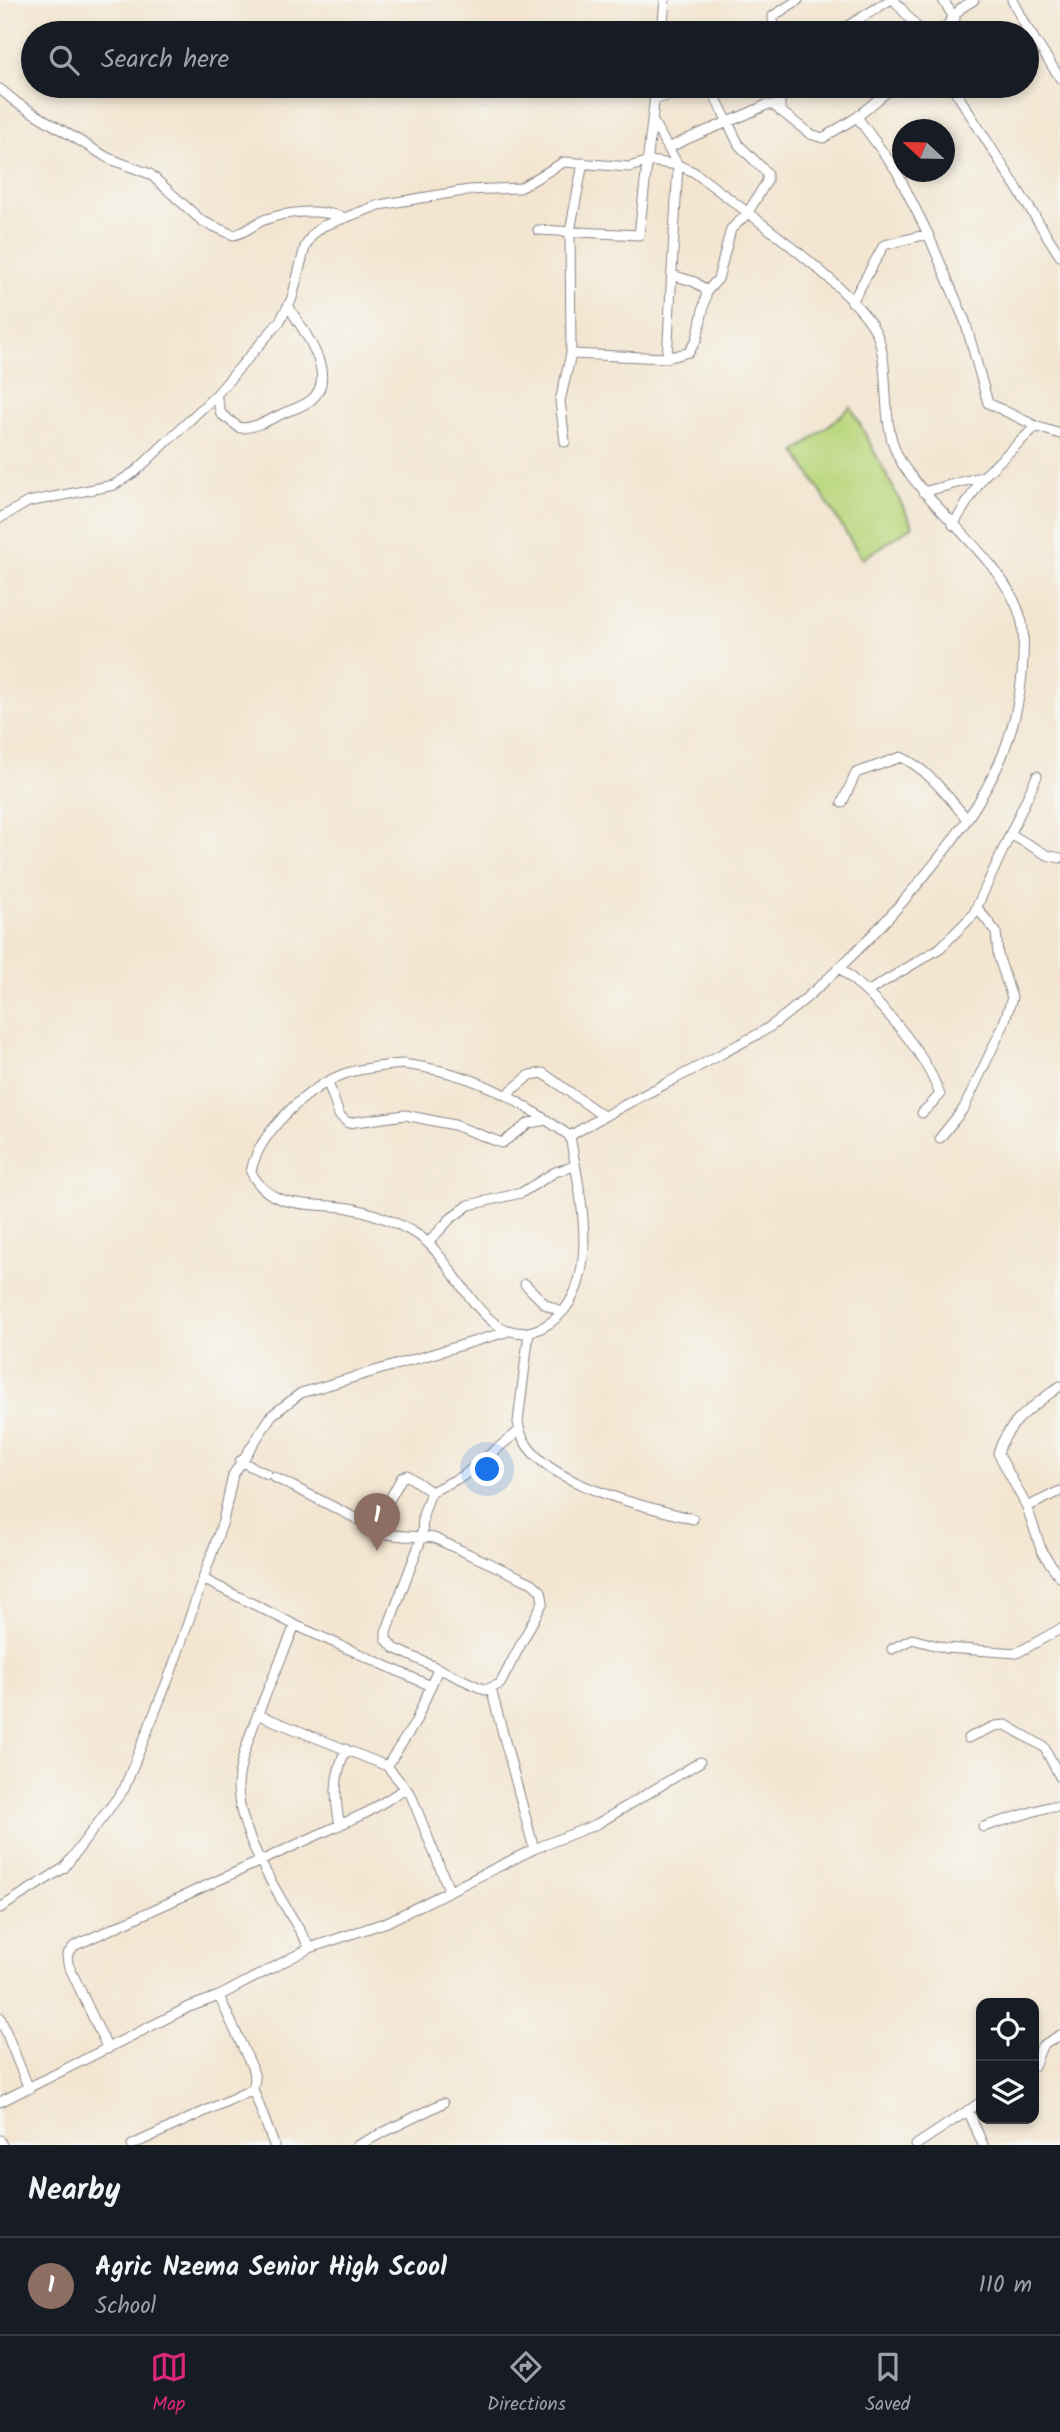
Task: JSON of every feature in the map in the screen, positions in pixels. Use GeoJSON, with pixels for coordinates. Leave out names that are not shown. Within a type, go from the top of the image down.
{"type":"FeatureCollection","features":[{"type":"Feature","properties":{"kind":"street"},"geometry":{"type":"LineString","coordinates":[[663,21],[665,0]]}},
{"type":"Feature","properties":{"kind":"street"},"geometry":{"type":"LineString","coordinates":[[773,21],[773,16],[798,0]]}},
{"type":"Feature","properties":{"kind":"street"},"geometry":{"type":"LineString","coordinates":[[856,21],[892,0],[911,21]]}},
{"type":"Feature","properties":{"kind":"street"},"geometry":{"type":"LineString","coordinates":[[943,0],[955,19],[961,8],[974,0]]}},
{"type":"Feature","properties":{"kind":"street"},"geometry":{"type":"LineString","coordinates":[[1012,0],[1023,21]]}},
{"type":"Feature","properties":{"kind":"street"},"geometry":{"type":"LineString","coordinates":[[1039,46],[1060,78]]}},
{"type":"Feature","properties":{"kind":"street"},"geometry":{"type":"LineString","coordinates":[[0,89],[17,103],[108,159],[150,174],[202,221],[233,235],[262,221],[302,212],[327,212],[343,217]]}},
{"type":"Feature","properties":{"kind":"street"},"geometry":{"type":"LineString","coordinates":[[538,230],[639,235],[650,161],[655,99],[659,98]]}},
{"type":"Feature","properties":{"kind":"street"},"geometry":{"type":"LineString","coordinates":[[571,354],[667,358],[682,356],[693,347],[706,291],[718,279],[731,229],[747,214],[767,181],[767,173],[743,149],[716,98]]}},
{"type":"Feature","properties":{"kind":"street"},"geometry":{"type":"LineString","coordinates":[[780,98],[780,111]]}},
{"type":"Feature","properties":{"kind":"street"},"geometry":{"type":"LineString","coordinates":[[668,148],[695,132],[728,124],[766,105],[773,105],[819,138],[827,137],[880,98]]}},
{"type":"Feature","properties":{"kind":"street"},"geometry":{"type":"LineString","coordinates":[[960,98],[1060,256]]}},
{"type":"Feature","properties":{"kind":"street"},"geometry":{"type":"LineString","coordinates":[[857,117],[896,170],[928,234],[965,321],[988,403],[1038,427],[1060,434]]}},
{"type":"Feature","properties":{"kind":"street"},"geometry":{"type":"LineString","coordinates":[[652,120],[678,165],[667,358]]}},
{"type":"Feature","properties":{"kind":"street"},"geometry":{"type":"LineString","coordinates":[[0,518],[28,502],[114,485],[136,471],[216,395],[268,337],[289,307],[301,260],[312,235],[343,217],[379,205],[453,192],[520,188],[557,165],[583,163],[629,167],[650,161],[678,165],[694,172],[785,242],[852,302],[876,332],[891,439],[901,463],[923,492],[1006,584],[1023,622],[1022,674],[1004,753],[967,820],[933,865],[839,967],[770,1027],[570,1136]]}},
{"type":"Feature","properties":{"kind":"street"},"geometry":{"type":"LineString","coordinates":[[565,442],[560,401],[571,354],[569,231],[583,163]]}},
{"type":"Feature","properties":{"kind":"street"},"geometry":{"type":"LineString","coordinates":[[852,302],[884,245],[928,234]]}},
{"type":"Feature","properties":{"kind":"street"},"geometry":{"type":"LineString","coordinates":[[672,275],[695,282],[706,291]]}},
{"type":"Feature","properties":{"kind":"street"},"geometry":{"type":"LineString","coordinates":[[216,395],[218,408],[226,421],[246,428],[307,403],[316,395],[321,368],[310,341],[289,307]]}},
{"type":"Feature","properties":{"kind":"street"},"geometry":{"type":"LineString","coordinates":[[953,525],[984,476],[1038,427]]}},
{"type":"Feature","properties":{"kind":"street"},"geometry":{"type":"LineString","coordinates":[[923,492],[984,476]]}},
{"type":"Feature","properties":{"kind":"street"},"geometry":{"type":"LineString","coordinates":[[842,803],[856,773],[901,757],[917,766],[967,820]]}},
{"type":"Feature","properties":{"kind":"street"},"geometry":{"type":"LineString","coordinates":[[867,992],[940,948],[978,909],[1037,776]]}},
{"type":"Feature","properties":{"kind":"street"},"geometry":{"type":"LineString","coordinates":[[1010,834],[1047,855],[1060,858]]}},
{"type":"Feature","properties":{"kind":"street"},"geometry":{"type":"LineString","coordinates":[[940,1138],[964,1108],[1003,1026],[1012,998],[998,955],[996,932],[978,909]]}},
{"type":"Feature","properties":{"kind":"street"},"geometry":{"type":"LineString","coordinates":[[839,967],[867,992],[922,1060],[935,1082],[940,1096],[922,1113]]}},
{"type":"Feature","properties":{"kind":"street"},"geometry":{"type":"LineString","coordinates":[[0,1908],[64,1868],[124,1789],[171,1672],[223,1521],[233,1475],[272,1415],[301,1393],[506,1332],[529,1332],[544,1326],[561,1312],[572,1295],[584,1261],[584,1224],[570,1136],[507,1094],[456,1072],[402,1064],[372,1067],[328,1082],[279,1121],[260,1143],[251,1172],[256,1184],[275,1197],[299,1206],[348,1208],[391,1221],[428,1243],[487,1316],[506,1332]]}},
{"type":"Feature","properties":{"kind":"street"},"geometry":{"type":"LineString","coordinates":[[507,1094],[537,1072],[586,1101],[603,1116]]}},
{"type":"Feature","properties":{"kind":"street"},"geometry":{"type":"LineString","coordinates":[[328,1082],[340,1115],[348,1123],[405,1115],[454,1125],[502,1143],[529,1123],[547,1120]]}},
{"type":"Feature","properties":{"kind":"street"},"geometry":{"type":"LineString","coordinates":[[428,1243],[450,1219],[469,1205],[521,1192],[555,1172],[575,1166]]}},
{"type":"Feature","properties":{"kind":"street"},"geometry":{"type":"LineString","coordinates":[[525,1284],[545,1304],[561,1312]]}},
{"type":"Feature","properties":{"kind":"street"},"geometry":{"type":"LineString","coordinates":[[529,1332],[518,1411],[519,1431],[564,1478],[693,1519]]}},
{"type":"Feature","properties":{"kind":"street"},"geometry":{"type":"LineString","coordinates":[[1060,1386],[1020,1417],[1001,1441],[998,1453],[1027,1507],[1042,1552],[1060,1577]]}},
{"type":"Feature","properties":{"kind":"street"},"geometry":{"type":"LineString","coordinates":[[240,1461],[374,1528],[405,1538],[422,1537],[434,1538],[532,1583],[541,1591],[542,1602],[533,1621],[500,1684],[491,1689],[471,1686],[394,1648],[386,1640],[392,1613],[422,1537],[423,1515],[431,1492],[463,1476],[519,1431]]}},
{"type":"Feature","properties":{"kind":"street"},"geometry":{"type":"LineString","coordinates":[[374,1528],[402,1477],[407,1475],[431,1492]]}},
{"type":"Feature","properties":{"kind":"street"},"geometry":{"type":"LineString","coordinates":[[1027,1507],[1060,1491]]}},
{"type":"Feature","properties":{"kind":"street"},"geometry":{"type":"LineString","coordinates":[[203,1579],[295,1625],[431,1686]]}},
{"type":"Feature","properties":{"kind":"street"},"geometry":{"type":"LineString","coordinates":[[295,1625],[259,1715],[238,1784],[242,1812],[262,1862],[310,1948]]}},
{"type":"Feature","properties":{"kind":"street"},"geometry":{"type":"LineString","coordinates":[[892,1650],[912,1639],[946,1648],[1017,1653],[1060,1629]]}},
{"type":"Feature","properties":{"kind":"street"},"geometry":{"type":"LineString","coordinates":[[387,1766],[415,1723],[438,1669]]}},
{"type":"Feature","properties":{"kind":"street"},"geometry":{"type":"LineString","coordinates":[[491,1689],[534,1849]]}},
{"type":"Feature","properties":{"kind":"street"},"geometry":{"type":"LineString","coordinates":[[259,1715],[387,1766],[406,1788],[426,1826],[449,1890]]}},
{"type":"Feature","properties":{"kind":"street"},"geometry":{"type":"LineString","coordinates":[[968,1738],[995,1726],[1014,1728],[1044,1747],[1060,1777]]}},
{"type":"Feature","properties":{"kind":"street"},"geometry":{"type":"LineString","coordinates":[[340,1825],[335,1805],[336,1774],[346,1749]]}},
{"type":"Feature","properties":{"kind":"street"},"geometry":{"type":"LineString","coordinates":[[0,2102],[189,2007],[219,1996],[310,1948],[387,1922],[534,1849],[597,1824],[700,1762]]}},
{"type":"Feature","properties":{"kind":"street"},"geometry":{"type":"LineString","coordinates":[[108,2049],[66,1959],[71,1950],[110,1927],[262,1862],[340,1825],[406,1788]]}},
{"type":"Feature","properties":{"kind":"street"},"geometry":{"type":"LineString","coordinates":[[983,1827],[1048,1807],[1060,1807]]}},
{"type":"Feature","properties":{"kind":"street"},"geometry":{"type":"LineString","coordinates":[[219,1996],[252,2067],[255,2079],[253,2089],[274,2145]]}},
{"type":"Feature","properties":{"kind":"street"},"geometry":{"type":"LineString","coordinates":[[0,2017],[29,2089]]}},
{"type":"Feature","properties":{"kind":"street"},"geometry":{"type":"LineString","coordinates":[[1036,2061],[1042,2046],[1060,2035]]}},
{"type":"Feature","properties":{"kind":"street"},"geometry":{"type":"LineString","coordinates":[[132,2145],[253,2089]]}},
{"type":"Feature","properties":{"kind":"street"},"geometry":{"type":"LineString","coordinates":[[358,2145],[443,2103]]}},
{"type":"Feature","properties":{"kind":"street"},"geometry":{"type":"LineString","coordinates":[[916,2145],[976,2105]]}},
{"type":"Feature","properties":{"kind":"street"},"geometry":{"type":"LineString","coordinates":[[968,2110],[983,2145]]}},
{"type":"Feature","properties":{"kind":"green space"},"geometry":{"type":"Polygon","coordinates":[[[851,407],[913,526],[862,559],[796,452],[851,407]]]}},
{"type":"Feature","properties":{"kind":"place","name":"Agric Nzema Senior High Scool"},"geometry":{"type":"Point","coordinates":[377,1551]}}]}
